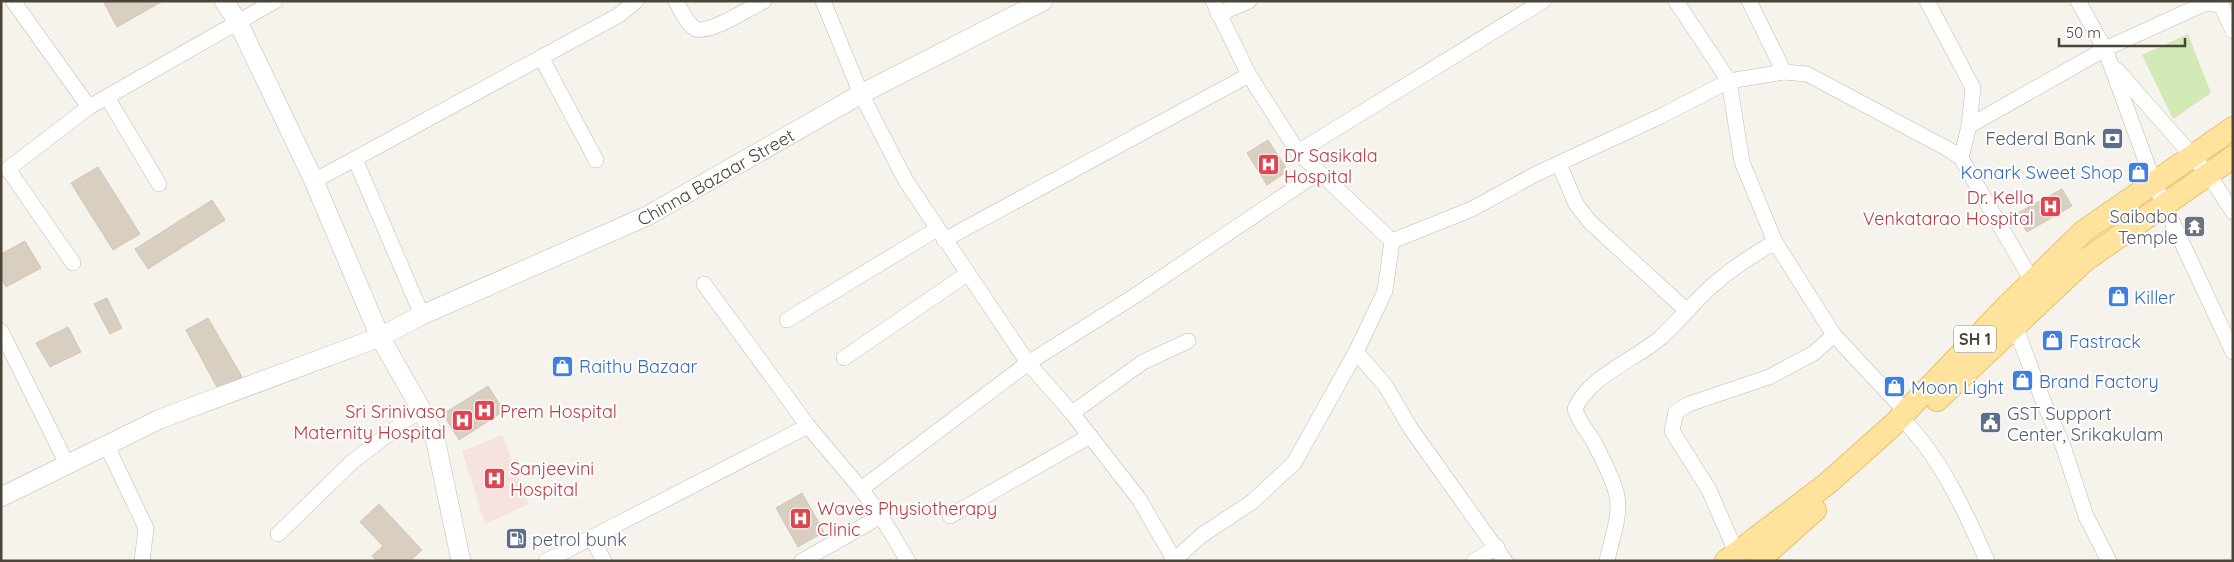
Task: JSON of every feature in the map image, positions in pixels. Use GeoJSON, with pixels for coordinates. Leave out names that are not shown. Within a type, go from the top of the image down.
{"type":"FeatureCollection","features":[{"type":"Feature","properties":{"kind":"main road","name":"SH 1"},"geometry":{"type":"LineString","coordinates":[[1908,419],[2032,281],[2084,231],[2233,128]]}},
{"type":"Feature","properties":{"kind":"main road","name":"SH 1"},"geometry":{"type":"LineString","coordinates":[[1740,558],[1908,419],[2015,326],[2084,260],[2233,157]]}},
{"type":"Feature","properties":{"kind":"street"},"geometry":{"type":"LineString","coordinates":[[13,1],[89,107]]}},
{"type":"Feature","properties":{"kind":"street"},"geometry":{"type":"LineString","coordinates":[[224,1],[238,22],[314,181],[380,337],[421,409],[435,438],[461,561]]}},
{"type":"Feature","properties":{"kind":"street"},"geometry":{"type":"LineString","coordinates":[[73,263],[5,163],[106,96],[275,1]]}},
{"type":"Feature","properties":{"kind":"street"},"geometry":{"type":"LineString","coordinates":[[314,181],[619,15],[636,1]]}},
{"type":"Feature","properties":{"kind":"street"},"geometry":{"type":"LineString","coordinates":[[676,1],[688,22],[697,29],[710,29],[764,1]]}},
{"type":"Feature","properties":{"kind":"street"},"geometry":{"type":"LineString","coordinates":[[823,1],[861,94],[906,181],[1028,363],[1072,413],[1139,498],[1174,561],[1202,535],[1252,502],[1294,463],[1356,352],[1385,291],[1392,241]]}},
{"type":"Feature","properties":{"kind":"street","name":"Chinna Bazaar Street"},"geometry":{"type":"LineString","coordinates":[[2,495],[160,419],[380,337],[422,315],[647,216],[861,94],[1043,1]]}},
{"type":"Feature","properties":{"kind":"street"},"geometry":{"type":"LineString","coordinates":[[1249,1],[1216,8],[1249,75],[1298,152],[1392,241]]}},
{"type":"Feature","properties":{"kind":"street"},"geometry":{"type":"LineString","coordinates":[[1298,152],[1543,1]]}},
{"type":"Feature","properties":{"kind":"street"},"geometry":{"type":"LineString","coordinates":[[1676,1],[1729,82],[1742,162],[1775,242],[1834,335],[1908,419],[1922,440],[1964,510],[1987,561]]}},
{"type":"Feature","properties":{"kind":"street"},"geometry":{"type":"LineString","coordinates":[[1748,1],[1784,72]]}},
{"type":"Feature","properties":{"kind":"street"},"geometry":{"type":"LineString","coordinates":[[1927,1],[1973,88],[1969,126],[1961,158]]}},
{"type":"Feature","properties":{"kind":"street"},"geometry":{"type":"LineString","coordinates":[[2078,1],[2105,49],[2154,183],[2233,352]]}},
{"type":"Feature","properties":{"kind":"street"},"geometry":{"type":"LineString","coordinates":[[1969,126],[2105,49],[2206,3],[2221,4],[2232,26]]}},
{"type":"Feature","properties":{"kind":"street"},"geometry":{"type":"LineString","coordinates":[[541,57],[596,160]]}},
{"type":"Feature","properties":{"kind":"street"},"geometry":{"type":"LineString","coordinates":[[2111,64],[2209,175],[2233,212]]}},
{"type":"Feature","properties":{"kind":"street"},"geometry":{"type":"LineString","coordinates":[[1392,241],[1472,209],[1536,174],[1729,82],[1784,72],[1807,74],[1946,148],[1961,158],[2032,281]]}},
{"type":"Feature","properties":{"kind":"street"},"geometry":{"type":"LineString","coordinates":[[788,320],[940,234],[1249,75]]}},
{"type":"Feature","properties":{"kind":"street"},"geometry":{"type":"LineString","coordinates":[[106,96],[159,184]]}},
{"type":"Feature","properties":{"kind":"street"},"geometry":{"type":"LineString","coordinates":[[355,159],[422,315]]}},
{"type":"Feature","properties":{"kind":"street"},"geometry":{"type":"LineString","coordinates":[[1559,164],[1576,204],[1590,222],[1686,310]]}},
{"type":"Feature","properties":{"kind":"street"},"geometry":{"type":"LineString","coordinates":[[862,489],[1028,363],[1133,297],[1319,172]]}},
{"type":"Feature","properties":{"kind":"street"},"geometry":{"type":"LineString","coordinates":[[1607,561],[1616,514],[1617,497],[1611,477],[1592,440],[1580,423],[1575,409],[1580,398],[1610,373],[1658,339],[1714,284],[1744,260],[1775,242]]}},
{"type":"Feature","properties":{"kind":"street"},"geometry":{"type":"LineString","coordinates":[[844,358],[967,274]]}},
{"type":"Feature","properties":{"kind":"street"},"geometry":{"type":"LineString","coordinates":[[704,284],[808,426],[862,489],[908,561]]}},
{"type":"Feature","properties":{"kind":"street"},"geometry":{"type":"LineString","coordinates":[[2015,326],[2042,398],[2063,446],[2086,516],[2110,561]]}},
{"type":"Feature","properties":{"kind":"street"},"geometry":{"type":"LineString","coordinates":[[1,331],[67,464]]}},
{"type":"Feature","properties":{"kind":"street"},"geometry":{"type":"LineString","coordinates":[[1740,558],[1709,490],[1672,430],[1676,412],[1689,404],[1769,377],[1814,353],[1834,335]]}},
{"type":"Feature","properties":{"kind":"street"},"geometry":{"type":"LineString","coordinates":[[1072,413],[1143,362],[1188,341]]}},
{"type":"Feature","properties":{"kind":"street"},"geometry":{"type":"LineString","coordinates":[[1356,352],[1385,385],[1411,429],[1497,547],[1505,561]]}},
{"type":"Feature","properties":{"kind":"street"},"geometry":{"type":"LineString","coordinates":[[278,534],[352,462],[421,409]]}},
{"type":"Feature","properties":{"kind":"street"},"geometry":{"type":"LineString","coordinates":[[546,561],[808,426]]}},
{"type":"Feature","properties":{"kind":"street"},"geometry":{"type":"LineString","coordinates":[[950,516],[1090,436]]}},
{"type":"Feature","properties":{"kind":"street"},"geometry":{"type":"LineString","coordinates":[[106,444],[146,528],[142,561]]}},
{"type":"Feature","properties":{"kind":"street"},"geometry":{"type":"LineString","coordinates":[[802,561],[881,516]]}},
{"type":"Feature","properties":{"kind":"street"},"geometry":{"type":"LineString","coordinates":[[592,538],[604,561]]}},
{"type":"Feature","properties":{"kind":"street"},"geometry":{"type":"LineString","coordinates":[[1474,561],[1497,547]]}},
{"type":"Feature","properties":{"kind":"shaded area","name":"Sanjeevini Hospital"},"geometry":{"type":"Polygon","coordinates":[[[502,435],[529,504],[485,524],[462,451],[502,435]]]}},
{"type":"Feature","properties":{"kind":"green space"},"geometry":{"type":"Polygon","coordinates":[[[2188,34],[2211,93],[2173,119],[2142,55],[2188,34]]]}},
{"type":"Feature","properties":{"kind":"building"},"geometry":{"type":"Polygon","coordinates":[[[103,1],[163,1],[117,27],[103,1]]]}},
{"type":"Feature","properties":{"kind":"building"},"geometry":{"type":"Polygon","coordinates":[[[1268,140],[1288,171],[1267,185],[1247,153],[1268,140]]]}},
{"type":"Feature","properties":{"kind":"building"},"geometry":{"type":"Polygon","coordinates":[[[98,167],[140,234],[113,250],[71,183],[98,167]]]}},
{"type":"Feature","properties":{"kind":"building"},"geometry":{"type":"Polygon","coordinates":[[[2062,189],[2072,206],[2027,232],[2016,214],[2062,189]]]}},
{"type":"Feature","properties":{"kind":"building"},"geometry":{"type":"Polygon","coordinates":[[[212,200],[225,220],[148,269],[135,249],[212,200]]]}},
{"type":"Feature","properties":{"kind":"building"},"geometry":{"type":"Polygon","coordinates":[[[25,241],[41,268],[6,287],[1,278],[1,254],[25,241]]]}},
{"type":"Feature","properties":{"kind":"building"},"geometry":{"type":"Polygon","coordinates":[[[107,298],[122,328],[110,334],[94,304],[107,298]]]}},
{"type":"Feature","properties":{"kind":"building"},"geometry":{"type":"Polygon","coordinates":[[[208,318],[242,377],[218,389],[186,330],[208,318]]]}},
{"type":"Feature","properties":{"kind":"building"},"geometry":{"type":"Polygon","coordinates":[[[68,327],[81,352],[50,367],[36,343],[68,327]]]}},
{"type":"Feature","properties":{"kind":"building"},"geometry":{"type":"Polygon","coordinates":[[[488,386],[504,411],[459,440],[443,414],[488,386]]]}},
{"type":"Feature","properties":{"kind":"building"},"geometry":{"type":"Polygon","coordinates":[[[802,493],[824,532],[798,547],[776,508],[802,493]]]}},
{"type":"Feature","properties":{"kind":"building"},"geometry":{"type":"Polygon","coordinates":[[[379,504],[422,550],[410,561],[377,561],[372,556],[383,546],[360,522],[379,504]]]}},
{"type":"Feature","properties":{"kind":"place","name":"Federal Bank"},"geometry":{"type":"Point","coordinates":[2112,138]}},
{"type":"Feature","properties":{"kind":"place","name":"Dr Sasikala Hospital"},"geometry":{"type":"Point","coordinates":[1268,165]}},
{"type":"Feature","properties":{"kind":"place","name":"Konark Sweet Shop"},"geometry":{"type":"Point","coordinates":[2139,172]}},
{"type":"Feature","properties":{"kind":"place","name":"Dr. Kella Venkatarao Hospital"},"geometry":{"type":"Point","coordinates":[2050,207]}},
{"type":"Feature","properties":{"kind":"place","name":"Saibaba Temple"},"geometry":{"type":"Point","coordinates":[2194,226]}},
{"type":"Feature","properties":{"kind":"place","name":"Killer"},"geometry":{"type":"Point","coordinates":[2118,297]}},
{"type":"Feature","properties":{"kind":"place","name":"Fastrack"},"geometry":{"type":"Point","coordinates":[2053,341]}},
{"type":"Feature","properties":{"kind":"place","name":"Raithu Bazaar"},"geometry":{"type":"Point","coordinates":[563,366]}},
{"type":"Feature","properties":{"kind":"place","name":"Brand Factory"},"geometry":{"type":"Point","coordinates":[2023,381]}},
{"type":"Feature","properties":{"kind":"place","name":"Moon Light"},"geometry":{"type":"Point","coordinates":[1895,387]}},
{"type":"Feature","properties":{"kind":"place","name":"Prem Hospital"},"geometry":{"type":"Point","coordinates":[484,411]}},
{"type":"Feature","properties":{"kind":"place","name":"Sri Srinivasa Maternity Hospital"},"geometry":{"type":"Point","coordinates":[462,421]}},
{"type":"Feature","properties":{"kind":"place","name":"GST Support Center, Srikakulam"},"geometry":{"type":"Point","coordinates":[1991,423]}},
{"type":"Feature","properties":{"kind":"place","name":"Sanjeevini Hospital"},"geometry":{"type":"Point","coordinates":[494,478]}},
{"type":"Feature","properties":{"kind":"place","name":"Waves Physiotherapy Clinic"},"geometry":{"type":"Point","coordinates":[801,518]}},
{"type":"Feature","properties":{"kind":"place","name":"petrol bunk"},"geometry":{"type":"Point","coordinates":[516,539]}}]}
